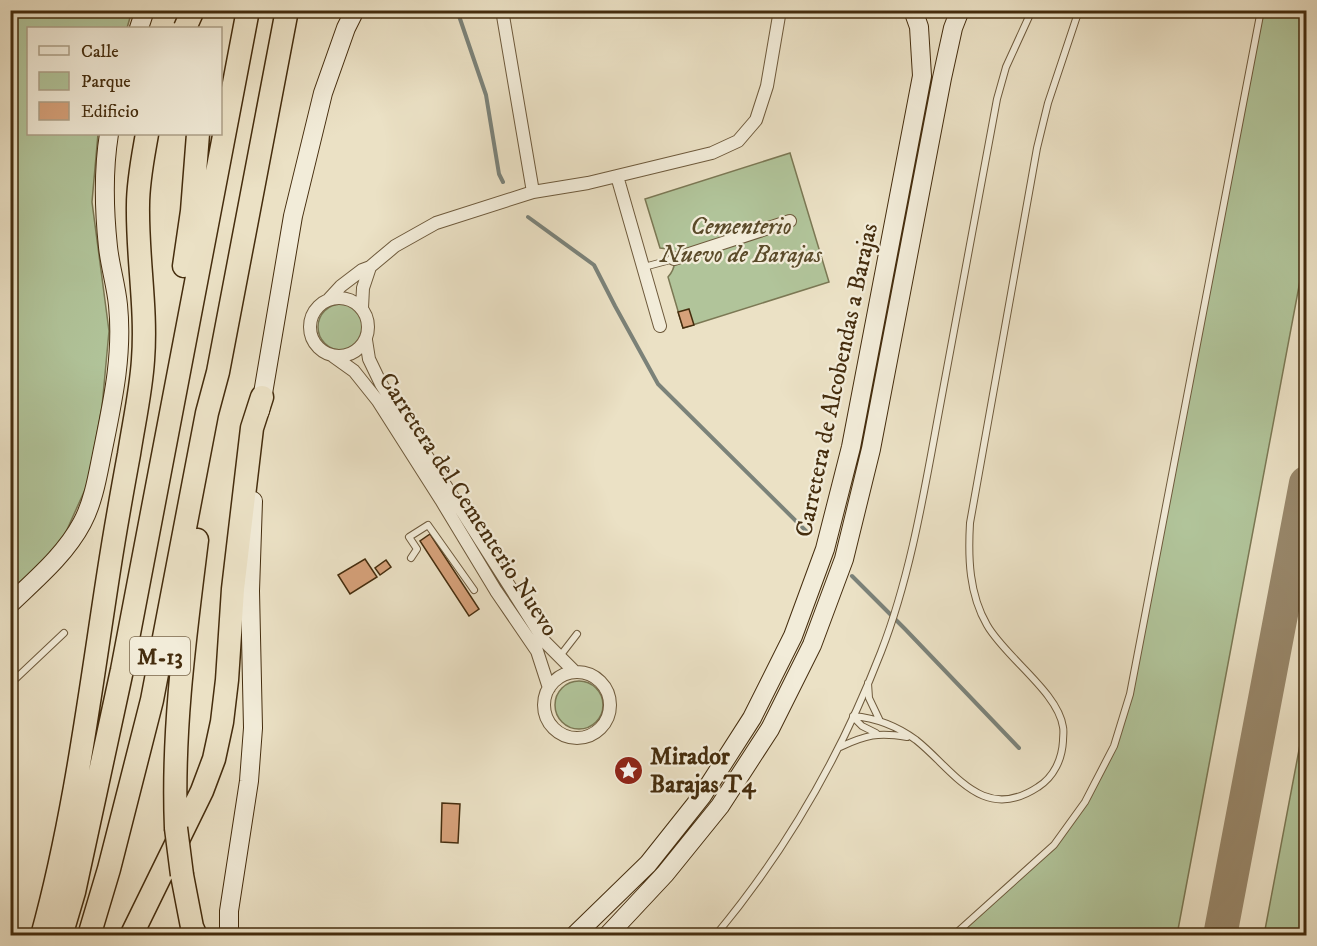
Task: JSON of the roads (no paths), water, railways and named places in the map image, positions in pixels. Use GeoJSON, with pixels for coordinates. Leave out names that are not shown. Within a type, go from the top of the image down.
{"type":"FeatureCollection","features":[{"type":"Feature","properties":{"kind":"highway"},"geometry":{"type":"LineString","coordinates":[[186,27],[195,10]]}},
{"type":"Feature","properties":{"kind":"highway"},"geometry":{"type":"LineString","coordinates":[[195,10],[198,27]]}},
{"type":"Feature","properties":{"kind":"highway","name":"M-13"},"geometry":{"type":"LineString","coordinates":[[61,936],[74,892],[124,659],[248,10]]}},
{"type":"Feature","properties":{"kind":"highway","name":"M-13"},"geometry":{"type":"LineString","coordinates":[[89,936],[109,869],[152,699],[207,413],[218,372],[286,10]]}},
{"type":"Feature","properties":{"kind":"highway"},"geometry":{"type":"LineString","coordinates":[[42,936],[54,891],[80,758],[114,534],[139,394],[143,358],[144,311],[138,206],[147,135]]}},
{"type":"Feature","properties":{"kind":"highway"},"geometry":{"type":"LineString","coordinates":[[160,464],[159,419],[182,287],[192,211],[198,135]]}},
{"type":"Feature","properties":{"kind":"highway"},"geometry":{"type":"LineString","coordinates":[[196,936],[192,927],[182,875],[176,828],[174,782],[176,729],[198,527],[216,415],[218,372]]}},
{"type":"Feature","properties":{"kind":"highway"},"geometry":{"type":"LineString","coordinates":[[131,936],[202,791],[214,759],[222,722],[227,680],[233,589],[252,428],[262,397]]}},
{"type":"Feature","properties":{"kind":"street"},"geometry":{"type":"LineString","coordinates":[[139,27],[145,10]]}},
{"type":"Feature","properties":{"kind":"street"},"geometry":{"type":"LineString","coordinates":[[229,936],[229,911],[249,782],[253,728],[251,568],[253,499],[262,397],[293,216],[323,93],[346,28],[355,10]]}},
{"type":"Feature","properties":{"kind":"street"},"geometry":{"type":"LineString","coordinates":[[501,10],[533,192]]}},
{"type":"Feature","properties":{"kind":"street"},"geometry":{"type":"LineString","coordinates":[[329,299],[341,286],[362,270],[370,267],[395,246],[436,223],[533,192],[617,176],[712,153],[738,141],[756,120],[767,86],[780,10]]}},
{"type":"Feature","properties":{"kind":"street","name":"Carretera de Alcobendas a Barajas"},"geometry":{"type":"LineString","coordinates":[[574,936],[648,864],[702,796],[752,718],[792,636],[825,549],[851,447],[922,76],[919,27],[913,10]]}},
{"type":"Feature","properties":{"kind":"street","name":"Carretera de Alcobendas a Barajas"},"geometry":{"type":"LineString","coordinates":[[607,936],[665,874],[720,806],[770,729],[816,634],[844,559],[871,449],[942,78],[953,28],[960,10]]}},
{"type":"Feature","properties":{"kind":"street"},"geometry":{"type":"LineString","coordinates":[[10,604],[55,560],[82,522],[97,478],[117,386],[120,350],[118,304],[108,248],[104,184],[109,135]]}},
{"type":"Feature","properties":{"kind":"street"},"geometry":{"type":"LineString","coordinates":[[617,176],[660,326]]}},
{"type":"Feature","properties":{"kind":"street"},"geometry":{"type":"LineString","coordinates":[[674,259],[790,221]]}},
{"type":"Feature","properties":{"kind":"street"},"geometry":{"type":"LineString","coordinates":[[362,308],[348,299],[339,297],[321,303],[314,310],[310,319],[309,328],[316,346],[322,352],[343,357],[352,354],[366,340],[368,323],[362,308],[363,288],[370,267]]}},
{"type":"Feature","properties":{"kind":"street","name":"Carretera del Cementerio Nuevo"},"geometry":{"type":"LineString","coordinates":[[366,340],[369,359],[381,384],[545,642],[575,672]]}},
{"type":"Feature","properties":{"kind":"street","name":"Carretera del Cementerio Nuevo"},"geometry":{"type":"LineString","coordinates":[[333,356],[354,371],[378,401],[496,591],[537,651],[549,688]]}},
{"type":"Feature","properties":{"kind":"street"},"geometry":{"type":"LineString","coordinates":[[586,673],[596,677],[609,694],[608,716],[603,725],[585,737],[564,735],[555,729],[548,720],[545,710],[545,699],[549,688],[565,674],[586,673]]}},
{"type":"Feature","properties":{"kind":"lane"},"geometry":{"type":"LineString","coordinates":[[715,936],[770,864],[814,795],[840,747],[882,651],[900,594],[924,488],[997,99],[1006,67],[1032,10]]}},
{"type":"Feature","properties":{"kind":"lane"},"geometry":{"type":"LineString","coordinates":[[853,716],[879,719],[914,738],[959,782],[976,794],[996,799],[1016,799],[1048,781],[1058,762],[1062,748],[1063,726],[1056,708],[987,626],[971,582],[969,550],[970,523],[1037,148],[1048,103],[1079,10]]}},
{"type":"Feature","properties":{"kind":"lane"},"geometry":{"type":"LineString","coordinates":[[954,936],[1054,845],[1085,802],[1114,746],[1130,694],[1261,10]]}},
{"type":"Feature","properties":{"kind":"lane"},"geometry":{"type":"LineString","coordinates":[[644,267],[674,259]]}},
{"type":"Feature","properties":{"kind":"lane"},"geometry":{"type":"LineString","coordinates":[[411,558],[417,549],[409,537],[428,525],[474,590]]}},
{"type":"Feature","properties":{"kind":"lane"},"geometry":{"type":"LineString","coordinates":[[10,684],[64,633]]}},
{"type":"Feature","properties":{"kind":"lane"},"geometry":{"type":"LineString","coordinates":[[559,656],[577,634]]}},
{"type":"Feature","properties":{"kind":"lane"},"geometry":{"type":"LineString","coordinates":[[868,682],[869,698],[879,719]]}},
{"type":"Feature","properties":{"kind":"lane"},"geometry":{"type":"LineString","coordinates":[[853,716],[869,731],[879,734]]}},
{"type":"Feature","properties":{"kind":"lane"},"geometry":{"type":"LineString","coordinates":[[840,747],[866,736],[885,733],[914,738]]}},
{"type":"Feature","properties":{"kind":"waterway"},"geometry":{"type":"LineString","coordinates":[[457,10],[486,95],[499,174],[503,182]]}},
{"type":"Feature","properties":{"kind":"waterway"},"geometry":{"type":"LineString","coordinates":[[528,217],[594,265],[658,384],[807,532]]}},
{"type":"Feature","properties":{"kind":"waterway"},"geometry":{"type":"LineString","coordinates":[[852,576],[1019,748]]}},
{"type":"Feature","properties":{"kind":"place","name":"Mirador Barajas T4"},"geometry":{"type":"Point","coordinates":[629,770]}},
{"type":"Feature","properties":{"kind":"park label","name":"Cementerio Nuevo de Barajas"},"geometry":{"type":"Point","coordinates":[741,240]}}]}
